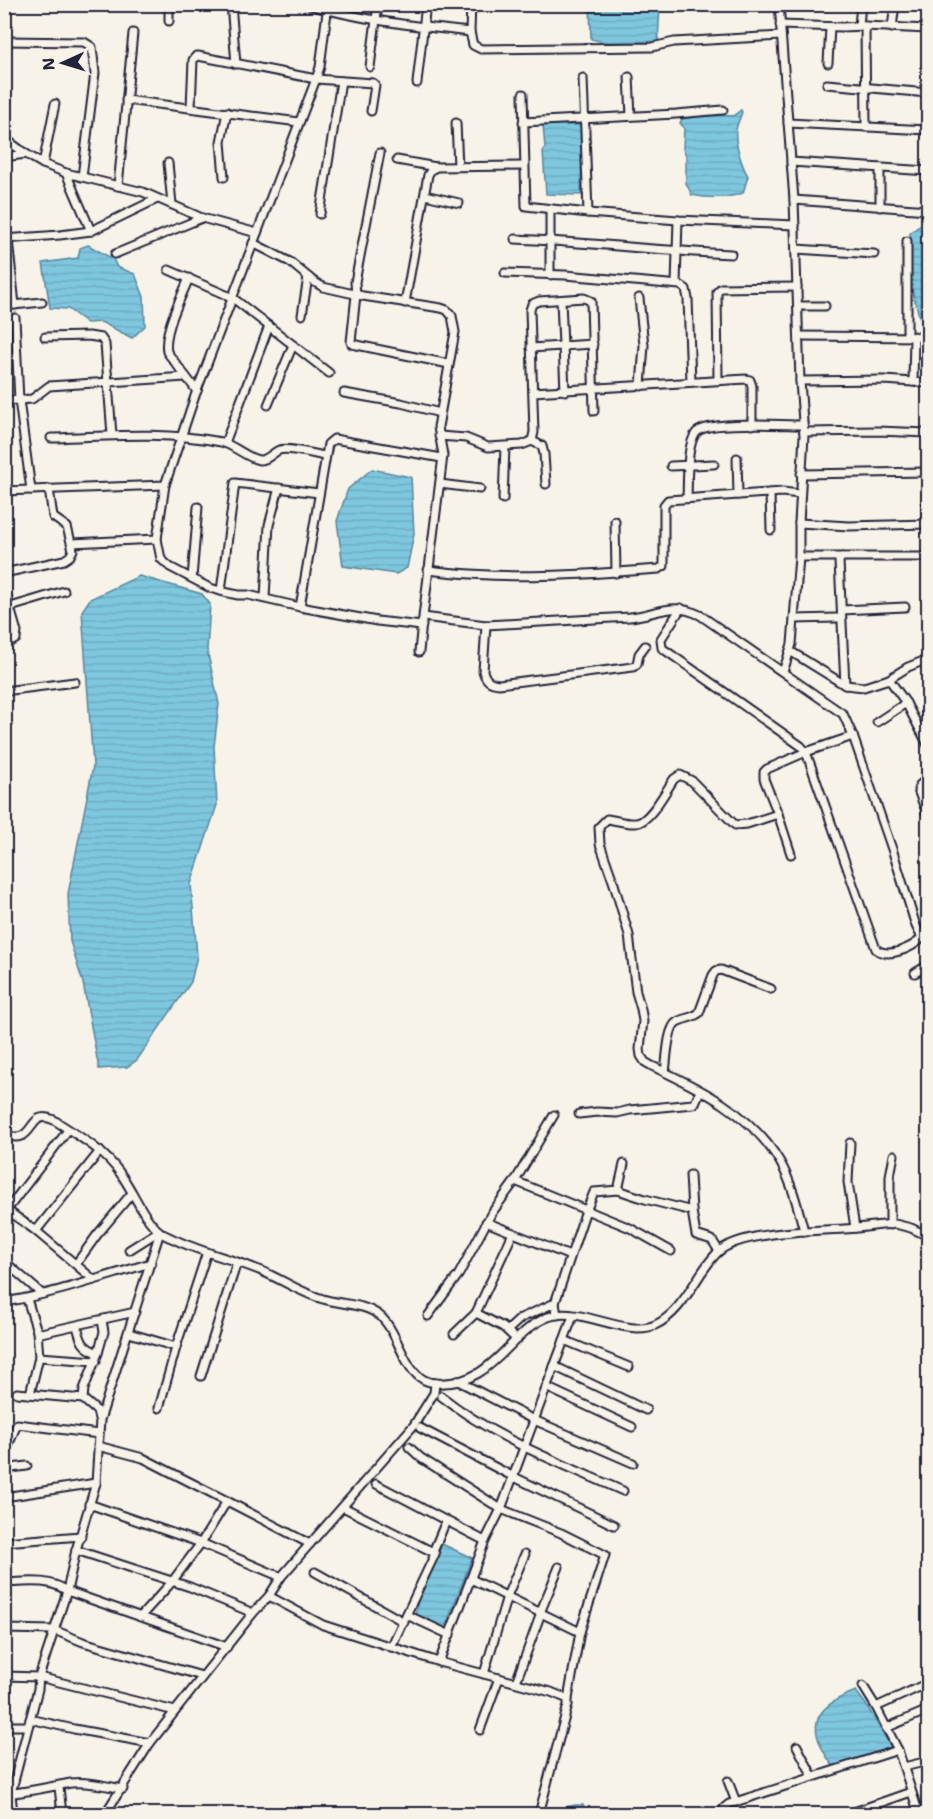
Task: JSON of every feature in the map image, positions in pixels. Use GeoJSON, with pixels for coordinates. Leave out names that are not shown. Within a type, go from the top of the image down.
{"type":"FeatureCollection","features":[{"type":"Feature","properties":{"kind":"street"},"geometry":{"type":"LineString","coordinates":[[169,4],[169,21]]}},
{"type":"Feature","properties":{"kind":"street"},"geometry":{"type":"LineString","coordinates":[[231,4],[236,64]]}},
{"type":"Feature","properties":{"kind":"street"},"geometry":{"type":"LineString","coordinates":[[306,4],[377,20],[470,32]]}},
{"type":"Feature","properties":{"kind":"street"},"geometry":{"type":"LineString","coordinates":[[370,67],[378,4]]}},
{"type":"Feature","properties":{"kind":"street"},"geometry":{"type":"LineString","coordinates":[[417,83],[426,4]]}},
{"type":"Feature","properties":{"kind":"street"},"geometry":{"type":"LineString","coordinates":[[487,4],[471,5],[470,32],[473,45],[490,50],[652,47],[674,42],[781,36]]}},
{"type":"Feature","properties":{"kind":"street"},"geometry":{"type":"LineString","coordinates":[[779,4],[794,200],[803,429],[800,556],[790,651],[783,672]]}},
{"type":"Feature","properties":{"kind":"street"},"geometry":{"type":"LineString","coordinates":[[861,4],[866,127]]}},
{"type":"Feature","properties":{"kind":"street"},"geometry":{"type":"LineString","coordinates":[[892,28],[895,4]]}},
{"type":"Feature","properties":{"kind":"street"},"geometry":{"type":"LineString","coordinates":[[327,8],[320,67],[197,391],[165,484],[157,539],[161,559],[170,567],[222,591],[377,621],[422,626]]}},
{"type":"Feature","properties":{"kind":"street"},"geometry":{"type":"LineString","coordinates":[[780,25],[928,28]]}},
{"type":"Feature","properties":{"kind":"street"},"geometry":{"type":"LineString","coordinates":[[828,63],[830,27]]}},
{"type":"Feature","properties":{"kind":"street"},"geometry":{"type":"LineString","coordinates":[[118,186],[133,33]]}},
{"type":"Feature","properties":{"kind":"street"},"geometry":{"type":"LineString","coordinates":[[4,41],[84,42],[92,47],[95,73],[82,177]]}},
{"type":"Feature","properties":{"kind":"street"},"geometry":{"type":"LineString","coordinates":[[190,107],[194,57],[198,56],[316,79],[373,83],[375,90],[371,111]]}},
{"type":"Feature","properties":{"kind":"street"},"geometry":{"type":"LineString","coordinates":[[629,77],[631,116]]}},
{"type":"Feature","properties":{"kind":"street"},"geometry":{"type":"LineString","coordinates":[[583,78],[588,213]]}},
{"type":"Feature","properties":{"kind":"street"},"geometry":{"type":"LineString","coordinates":[[320,214],[341,81]]}},
{"type":"Feature","properties":{"kind":"street"},"geometry":{"type":"LineString","coordinates":[[827,84],[928,93]]}},
{"type":"Feature","properties":{"kind":"street"},"geometry":{"type":"LineString","coordinates":[[523,94],[526,206],[678,220],[795,225]]}},
{"type":"Feature","properties":{"kind":"street"},"geometry":{"type":"LineString","coordinates":[[126,100],[299,122]]}},
{"type":"Feature","properties":{"kind":"street"},"geometry":{"type":"LineString","coordinates":[[43,164],[55,104]]}},
{"type":"Feature","properties":{"kind":"street"},"geometry":{"type":"LineString","coordinates":[[523,122],[723,110]]}},
{"type":"Feature","properties":{"kind":"street"},"geometry":{"type":"LineString","coordinates":[[224,177],[221,142],[227,112]]}},
{"type":"Feature","properties":{"kind":"street"},"geometry":{"type":"LineString","coordinates":[[456,123],[458,166]]}},
{"type":"Feature","properties":{"kind":"street"},"geometry":{"type":"LineString","coordinates":[[788,123],[928,130]]}},
{"type":"Feature","properties":{"kind":"street"},"geometry":{"type":"LineString","coordinates":[[4,135],[7,140],[26,154],[66,173],[143,192],[202,218],[257,233]]}},
{"type":"Feature","properties":{"kind":"street"},"geometry":{"type":"LineString","coordinates":[[380,153],[355,282],[356,295],[350,338],[352,344],[449,364]]}},
{"type":"Feature","properties":{"kind":"street"},"geometry":{"type":"LineString","coordinates":[[4,158],[26,154]]}},
{"type":"Feature","properties":{"kind":"street"},"geometry":{"type":"LineString","coordinates":[[397,160],[436,167],[524,166]]}},
{"type":"Feature","properties":{"kind":"street"},"geometry":{"type":"LineString","coordinates":[[791,162],[928,171]]}},
{"type":"Feature","properties":{"kind":"street"},"geometry":{"type":"LineString","coordinates":[[168,163],[172,204]]}},
{"type":"Feature","properties":{"kind":"street"},"geometry":{"type":"LineString","coordinates":[[405,303],[428,176],[436,167]]}},
{"type":"Feature","properties":{"kind":"street"},"geometry":{"type":"LineString","coordinates":[[880,168],[880,207]]}},
{"type":"Feature","properties":{"kind":"street"},"geometry":{"type":"LineString","coordinates":[[66,173],[91,231]]}},
{"type":"Feature","properties":{"kind":"street"},"geometry":{"type":"LineString","coordinates":[[425,195],[459,203]]}},
{"type":"Feature","properties":{"kind":"street"},"geometry":{"type":"LineString","coordinates":[[15,305],[6,239],[91,231],[157,199]]}},
{"type":"Feature","properties":{"kind":"street"},"geometry":{"type":"LineString","coordinates":[[794,200],[928,210]]}},
{"type":"Feature","properties":{"kind":"street"},"geometry":{"type":"LineString","coordinates":[[550,209],[550,275]]}},
{"type":"Feature","properties":{"kind":"street"},"geometry":{"type":"LineString","coordinates":[[115,254],[202,218]]}},
{"type":"Feature","properties":{"kind":"street"},"geometry":{"type":"LineString","coordinates":[[676,284],[678,220]]}},
{"type":"Feature","properties":{"kind":"street"},"geometry":{"type":"LineString","coordinates":[[515,239],[731,254]]}},
{"type":"Feature","properties":{"kind":"street"},"geometry":{"type":"LineString","coordinates":[[907,241],[913,382]]}},
{"type":"Feature","properties":{"kind":"street"},"geometry":{"type":"LineString","coordinates":[[254,243],[291,262],[323,287],[356,295],[441,308],[447,310],[452,316],[455,332],[438,427],[442,458],[440,484],[419,652]]}},
{"type":"Feature","properties":{"kind":"street"},"geometry":{"type":"LineString","coordinates":[[796,249],[874,254]]}},
{"type":"Feature","properties":{"kind":"street"},"geometry":{"type":"LineString","coordinates":[[169,270],[233,298],[329,373]]}},
{"type":"Feature","properties":{"kind":"street"},"geometry":{"type":"LineString","coordinates":[[505,273],[676,284],[686,290],[688,299],[691,382]]}},
{"type":"Feature","properties":{"kind":"street"},"geometry":{"type":"LineString","coordinates":[[302,315],[308,277]]}},
{"type":"Feature","properties":{"kind":"street"},"geometry":{"type":"LineString","coordinates":[[189,278],[166,345],[167,352],[197,391]]}},
{"type":"Feature","properties":{"kind":"street"},"geometry":{"type":"LineString","coordinates":[[718,380],[717,292],[721,288],[797,287]]}},
{"type":"Feature","properties":{"kind":"street"},"geometry":{"type":"LineString","coordinates":[[532,441],[534,432],[530,309],[532,304],[539,301],[584,298],[591,301],[594,411]]}},
{"type":"Feature","properties":{"kind":"street"},"geometry":{"type":"LineString","coordinates":[[639,298],[644,345],[641,386]]}},
{"type":"Feature","properties":{"kind":"street"},"geometry":{"type":"LineString","coordinates":[[561,300],[565,391]]}},
{"type":"Feature","properties":{"kind":"street"},"geometry":{"type":"LineString","coordinates":[[4,306],[42,302]]}},
{"type":"Feature","properties":{"kind":"street"},"geometry":{"type":"LineString","coordinates":[[798,306],[825,306]]}},
{"type":"Feature","properties":{"kind":"street"},"geometry":{"type":"LineString","coordinates":[[15,318],[19,400],[31,490]]}},
{"type":"Feature","properties":{"kind":"street"},"geometry":{"type":"LineString","coordinates":[[225,443],[269,326]]}},
{"type":"Feature","properties":{"kind":"street"},"geometry":{"type":"LineString","coordinates":[[45,337],[89,336],[101,339],[105,344],[112,435]]}},
{"type":"Feature","properties":{"kind":"street"},"geometry":{"type":"LineString","coordinates":[[800,336],[928,337]]}},
{"type":"Feature","properties":{"kind":"street"},"geometry":{"type":"LineString","coordinates":[[531,348],[593,344]]}},
{"type":"Feature","properties":{"kind":"street"},"geometry":{"type":"LineString","coordinates":[[268,405],[293,345]]}},
{"type":"Feature","properties":{"kind":"street"},"geometry":{"type":"LineString","coordinates":[[4,401],[32,399],[49,386],[186,377]]}},
{"type":"Feature","properties":{"kind":"street"},"geometry":{"type":"LineString","coordinates":[[533,392],[746,379],[750,380],[752,386],[752,425]]}},
{"type":"Feature","properties":{"kind":"street"},"geometry":{"type":"LineString","coordinates":[[800,381],[928,383]]}},
{"type":"Feature","properties":{"kind":"street"},"geometry":{"type":"LineString","coordinates":[[344,393],[440,412]]}},
{"type":"Feature","properties":{"kind":"street"},"geometry":{"type":"LineString","coordinates":[[687,498],[694,435],[700,429],[723,424],[928,433]]}},
{"type":"Feature","properties":{"kind":"street"},"geometry":{"type":"LineString","coordinates":[[51,438],[112,435],[182,436],[225,443],[259,460],[266,459],[280,450],[288,449],[325,456]]}},
{"type":"Feature","properties":{"kind":"street"},"geometry":{"type":"LineString","coordinates":[[439,436],[466,438],[488,447],[522,446],[532,441]]}},
{"type":"Feature","properties":{"kind":"street"},"geometry":{"type":"LineString","coordinates":[[300,607],[328,444],[334,439],[442,458]]}},
{"type":"Feature","properties":{"kind":"street"},"geometry":{"type":"LineString","coordinates":[[532,441],[542,446],[546,484]]}},
{"type":"Feature","properties":{"kind":"street"},"geometry":{"type":"LineString","coordinates":[[503,499],[505,447]]}},
{"type":"Feature","properties":{"kind":"street"},"geometry":{"type":"LineString","coordinates":[[737,458],[738,495]]}},
{"type":"Feature","properties":{"kind":"street"},"geometry":{"type":"LineString","coordinates":[[671,466],[714,464]]}},
{"type":"Feature","properties":{"kind":"street"},"geometry":{"type":"LineString","coordinates":[[799,523],[849,526],[927,524],[928,472],[801,474]]}},
{"type":"Feature","properties":{"kind":"street"},"geometry":{"type":"LineString","coordinates":[[222,591],[235,483],[319,493]]}},
{"type":"Feature","properties":{"kind":"street"},"geometry":{"type":"LineString","coordinates":[[4,491],[165,484]]}},
{"type":"Feature","properties":{"kind":"street"},"geometry":{"type":"LineString","coordinates":[[440,484],[480,489]]}},
{"type":"Feature","properties":{"kind":"street"},"geometry":{"type":"LineString","coordinates":[[265,598],[269,525],[279,488]]}},
{"type":"Feature","properties":{"kind":"street"},"geometry":{"type":"LineString","coordinates":[[4,573],[64,560],[70,556],[73,549],[67,527],[53,517],[49,489]]}},
{"type":"Feature","properties":{"kind":"street"},"geometry":{"type":"LineString","coordinates":[[428,570],[470,575],[616,573],[659,569],[664,566],[664,505],[668,501],[782,492],[800,494]]}},
{"type":"Feature","properties":{"kind":"street"},"geometry":{"type":"LineString","coordinates":[[770,493],[771,530]]}},
{"type":"Feature","properties":{"kind":"street"},"geometry":{"type":"LineString","coordinates":[[192,578],[198,507]]}},
{"type":"Feature","properties":{"kind":"street"},"geometry":{"type":"LineString","coordinates":[[615,520],[616,573]]}},
{"type":"Feature","properties":{"kind":"street"},"geometry":{"type":"LineString","coordinates":[[72,543],[157,539]]}},
{"type":"Feature","properties":{"kind":"street"},"geometry":{"type":"LineString","coordinates":[[800,556],[928,557]]}},
{"type":"Feature","properties":{"kind":"street"},"geometry":{"type":"LineString","coordinates":[[842,557],[838,564],[845,685]]}},
{"type":"Feature","properties":{"kind":"street"},"geometry":{"type":"LineString","coordinates":[[4,587],[7,608],[17,632],[16,639],[4,645]]}},
{"type":"Feature","properties":{"kind":"street"},"geometry":{"type":"LineString","coordinates":[[7,608],[64,591]]}},
{"type":"Feature","properties":{"kind":"street"},"geometry":{"type":"LineString","coordinates":[[842,610],[905,607]]}},
{"type":"Feature","properties":{"kind":"street"},"geometry":{"type":"LineString","coordinates":[[423,616],[486,625],[644,616],[664,609],[681,608],[700,615],[843,714],[853,736],[916,926],[925,938],[911,947],[888,953],[876,949],[806,753],[801,746],[662,648],[661,639],[681,608]]}},
{"type":"Feature","properties":{"kind":"street"},"geometry":{"type":"LineString","coordinates":[[794,619],[837,618]]}},
{"type":"Feature","properties":{"kind":"street"},"geometry":{"type":"LineString","coordinates":[[486,625],[483,671],[490,683],[499,684],[633,667],[637,664],[639,654],[645,646]]}},
{"type":"Feature","properties":{"kind":"street"},"geometry":{"type":"LineString","coordinates":[[790,651],[845,685],[864,687],[889,679],[908,667],[928,659]]}},
{"type":"Feature","properties":{"kind":"street"},"geometry":{"type":"LineString","coordinates":[[889,679],[906,703],[928,745]]}},
{"type":"Feature","properties":{"kind":"street"},"geometry":{"type":"LineString","coordinates":[[4,691],[75,682]]}},
{"type":"Feature","properties":{"kind":"street"},"geometry":{"type":"LineString","coordinates":[[877,722],[906,703]]}},
{"type":"Feature","properties":{"kind":"street"},"geometry":{"type":"LineString","coordinates":[[791,854],[764,779],[764,771],[853,736]]}},
{"type":"Feature","properties":{"kind":"street"},"geometry":{"type":"LineString","coordinates":[[778,814],[747,824],[735,825],[692,781],[680,775],[674,779],[643,821],[632,823],[607,819],[599,827],[600,844],[629,935],[636,992],[643,1021],[641,1056],[645,1062],[733,1109],[767,1144],[780,1162],[796,1199],[804,1231]]}},
{"type":"Feature","properties":{"kind":"street"},"geometry":{"type":"LineString","coordinates":[[928,778],[918,790],[928,816]]}},
{"type":"Feature","properties":{"kind":"street"},"geometry":{"type":"LineString","coordinates":[[915,973],[928,965]]}},
{"type":"Feature","properties":{"kind":"street"},"geometry":{"type":"LineString","coordinates":[[665,1072],[672,1027],[675,1023],[699,1013],[716,971],[721,970],[771,989]]}},
{"type":"Feature","properties":{"kind":"street"},"geometry":{"type":"LineString","coordinates":[[579,1114],[617,1113],[693,1104],[700,1090]]}},
{"type":"Feature","properties":{"kind":"street"},"geometry":{"type":"LineString","coordinates":[[428,1316],[459,1274],[486,1222],[515,1181],[554,1115]]}},
{"type":"Feature","properties":{"kind":"street"},"geometry":{"type":"LineString","coordinates":[[4,1134],[16,1138],[22,1137],[41,1117],[45,1116],[100,1151],[119,1172],[160,1232],[185,1244],[270,1274],[312,1296],[366,1308],[379,1315],[395,1334],[412,1370],[435,1383],[467,1378],[487,1368],[538,1323],[556,1315],[644,1329],[657,1324],[683,1299],[719,1251],[756,1238],[776,1233],[855,1228],[890,1221],[928,1236]]}},
{"type":"Feature","properties":{"kind":"street"},"geometry":{"type":"LineString","coordinates":[[69,1130],[6,1209],[94,1280]]}},
{"type":"Feature","properties":{"kind":"street"},"geometry":{"type":"LineString","coordinates":[[850,1143],[848,1182],[855,1228]]}},
{"type":"Feature","properties":{"kind":"street"},"geometry":{"type":"LineString","coordinates":[[36,1232],[100,1151]]}},
{"type":"Feature","properties":{"kind":"street"},"geometry":{"type":"LineString","coordinates":[[890,1221],[890,1176],[894,1155]]}},
{"type":"Feature","properties":{"kind":"street"},"geometry":{"type":"LineString","coordinates":[[618,1190],[624,1164]]}},
{"type":"Feature","properties":{"kind":"street"},"geometry":{"type":"LineString","coordinates":[[690,1176],[696,1235],[712,1240],[719,1251]]}},
{"type":"Feature","properties":{"kind":"street"},"geometry":{"type":"LineString","coordinates":[[515,1181],[630,1228],[671,1251]]}},
{"type":"Feature","properties":{"kind":"street"},"geometry":{"type":"LineString","coordinates":[[556,1315],[555,1303],[594,1192],[618,1190],[692,1211]]}},
{"type":"Feature","properties":{"kind":"street"},"geometry":{"type":"LineString","coordinates":[[76,1264],[132,1193]]}},
{"type":"Feature","properties":{"kind":"street"},"geometry":{"type":"LineString","coordinates":[[486,1222],[570,1256]]}},
{"type":"Feature","properties":{"kind":"street"},"geometry":{"type":"LineString","coordinates":[[129,1250],[160,1232]]}},
{"type":"Feature","properties":{"kind":"street"},"geometry":{"type":"LineString","coordinates":[[13,1815],[8,1794],[29,1723],[39,1677],[67,1591],[76,1550],[96,1483],[100,1420],[160,1232]]}},
{"type":"Feature","properties":{"kind":"street"},"geometry":{"type":"LineString","coordinates":[[454,1334],[476,1313],[513,1233]]}},
{"type":"Feature","properties":{"kind":"street"},"geometry":{"type":"LineString","coordinates":[[159,1408],[207,1252]]}},
{"type":"Feature","properties":{"kind":"street"},"geometry":{"type":"LineString","coordinates":[[4,1262],[42,1294]]}},
{"type":"Feature","properties":{"kind":"street"},"geometry":{"type":"LineString","coordinates":[[201,1376],[237,1262]]}},
{"type":"Feature","properties":{"kind":"street"},"geometry":{"type":"LineString","coordinates":[[4,1302],[27,1299],[83,1285],[151,1263]]}},
{"type":"Feature","properties":{"kind":"street"},"geometry":{"type":"LineString","coordinates":[[27,1299],[37,1331],[39,1357],[30,1394]]}},
{"type":"Feature","properties":{"kind":"street"},"geometry":{"type":"LineString","coordinates":[[508,1330],[530,1313],[555,1303]]}},
{"type":"Feature","properties":{"kind":"street"},"geometry":{"type":"LineString","coordinates":[[37,1331],[41,1333],[135,1312]]}},
{"type":"Feature","properties":{"kind":"street"},"geometry":{"type":"LineString","coordinates":[[476,1313],[508,1330],[517,1340]]}},
{"type":"Feature","properties":{"kind":"street"},"geometry":{"type":"LineString","coordinates":[[439,1662],[485,1541],[501,1509],[573,1316]]}},
{"type":"Feature","properties":{"kind":"street"},"geometry":{"type":"LineString","coordinates":[[83,1399],[84,1389],[96,1361],[104,1332],[102,1320]]}},
{"type":"Feature","properties":{"kind":"street"},"geometry":{"type":"LineString","coordinates":[[77,1326],[80,1339],[86,1348],[98,1353]]}},
{"type":"Feature","properties":{"kind":"street"},"geometry":{"type":"LineString","coordinates":[[129,1333],[176,1347]]}},
{"type":"Feature","properties":{"kind":"street"},"geometry":{"type":"LineString","coordinates":[[564,1340],[629,1367]]}},
{"type":"Feature","properties":{"kind":"street"},"geometry":{"type":"LineString","coordinates":[[39,1357],[96,1361]]}},
{"type":"Feature","properties":{"kind":"street"},"geometry":{"type":"LineString","coordinates":[[554,1366],[646,1410]]}},
{"type":"Feature","properties":{"kind":"street"},"geometry":{"type":"LineString","coordinates":[[458,1380],[534,1420],[633,1462]]}},
{"type":"Feature","properties":{"kind":"street"},"geometry":{"type":"LineString","coordinates":[[105,1815],[150,1743],[202,1676],[269,1596],[281,1577],[414,1425],[434,1393],[435,1383]]}},
{"type":"Feature","properties":{"kind":"street"},"geometry":{"type":"LineString","coordinates":[[546,1387],[633,1427]]}},
{"type":"Feature","properties":{"kind":"street"},"geometry":{"type":"LineString","coordinates":[[17,1393],[83,1399],[97,1411],[100,1420]]}},
{"type":"Feature","properties":{"kind":"street"},"geometry":{"type":"LineString","coordinates":[[441,1396],[476,1421],[524,1446],[623,1491]]}},
{"type":"Feature","properties":{"kind":"street"},"geometry":{"type":"LineString","coordinates":[[4,1456],[17,1424],[99,1434]]}},
{"type":"Feature","properties":{"kind":"street"},"geometry":{"type":"LineString","coordinates":[[420,1428],[614,1525]]}},
{"type":"Feature","properties":{"kind":"street"},"geometry":{"type":"LineString","coordinates":[[98,1446],[143,1458],[310,1544]]}},
{"type":"Feature","properties":{"kind":"street"},"geometry":{"type":"LineString","coordinates":[[409,1447],[421,1458],[501,1509],[561,1533],[604,1555],[580,1632],[568,1705],[539,1815]]}},
{"type":"Feature","properties":{"kind":"street"},"geometry":{"type":"LineString","coordinates":[[4,1469],[27,1466]]}},
{"type":"Feature","properties":{"kind":"street"},"geometry":{"type":"LineString","coordinates":[[4,1497],[96,1483]]}},
{"type":"Feature","properties":{"kind":"street"},"geometry":{"type":"LineString","coordinates":[[376,1484],[485,1541]]}},
{"type":"Feature","properties":{"kind":"street"},"geometry":{"type":"LineString","coordinates":[[140,1617],[171,1583],[201,1543],[227,1501]]}},
{"type":"Feature","properties":{"kind":"street"},"geometry":{"type":"LineString","coordinates":[[89,1504],[201,1543],[281,1577]]}},
{"type":"Feature","properties":{"kind":"street"},"geometry":{"type":"LineString","coordinates":[[343,1507],[433,1552]]}},
{"type":"Feature","properties":{"kind":"street"},"geometry":{"type":"LineString","coordinates":[[391,1647],[435,1556],[433,1552],[446,1521]]}},
{"type":"Feature","properties":{"kind":"street"},"geometry":{"type":"LineString","coordinates":[[4,1542],[81,1536]]}},
{"type":"Feature","properties":{"kind":"street"},"geometry":{"type":"LineString","coordinates":[[76,1550],[171,1583],[190,1587],[253,1613]]}},
{"type":"Feature","properties":{"kind":"street"},"geometry":{"type":"LineString","coordinates":[[484,1674],[507,1596],[525,1554]]}},
{"type":"Feature","properties":{"kind":"street"},"geometry":{"type":"LineString","coordinates":[[516,1683],[559,1567]]}},
{"type":"Feature","properties":{"kind":"street"},"geometry":{"type":"LineString","coordinates":[[315,1572],[406,1618],[450,1635]]}},
{"type":"Feature","properties":{"kind":"street"},"geometry":{"type":"LineString","coordinates":[[471,1579],[580,1632]]}},
{"type":"Feature","properties":{"kind":"street"},"geometry":{"type":"LineString","coordinates":[[4,1583],[57,1584],[67,1591],[227,1647]]}},
{"type":"Feature","properties":{"kind":"street"},"geometry":{"type":"LineString","coordinates":[[269,1596],[323,1625],[439,1662],[551,1692],[568,1699]]}},
{"type":"Feature","properties":{"kind":"street"},"geometry":{"type":"LineString","coordinates":[[4,1629],[54,1630],[83,1642],[202,1676]]}},
{"type":"Feature","properties":{"kind":"street"},"geometry":{"type":"LineString","coordinates":[[4,1676],[39,1677],[175,1711]]}},
{"type":"Feature","properties":{"kind":"street"},"geometry":{"type":"LineString","coordinates":[[480,1730],[499,1678]]}},
{"type":"Feature","properties":{"kind":"street"},"geometry":{"type":"LineString","coordinates":[[876,1707],[928,1683]]}},
{"type":"Feature","properties":{"kind":"street"},"geometry":{"type":"LineString","coordinates":[[862,1686],[876,1707],[898,1750],[919,1813],[928,1808]]}},
{"type":"Feature","properties":{"kind":"street"},"geometry":{"type":"LineString","coordinates":[[886,1728],[928,1710]]}},
{"type":"Feature","properties":{"kind":"street"},"geometry":{"type":"LineString","coordinates":[[4,1726],[29,1723],[150,1743]]}},
{"type":"Feature","properties":{"kind":"street"},"geometry":{"type":"LineString","coordinates":[[797,1746],[813,1777]]}},
{"type":"Feature","properties":{"kind":"street"},"geometry":{"type":"LineString","coordinates":[[723,1815],[724,1808],[736,1802],[898,1750]]}},
{"type":"Feature","properties":{"kind":"street"},"geometry":{"type":"LineString","coordinates":[[904,1767],[928,1761]]}},
{"type":"Feature","properties":{"kind":"street"},"geometry":{"type":"LineString","coordinates":[[728,1781],[736,1802]]}},
{"type":"Feature","properties":{"kind":"street"},"geometry":{"type":"LineString","coordinates":[[8,1794],[71,1783],[123,1789]]}},
{"type":"Feature","properties":{"kind":"street"},"geometry":{"type":"LineString","coordinates":[[59,1786],[62,1815]]}},
{"type":"Feature","properties":{"kind":"street"},"geometry":{"type":"LineString","coordinates":[[848,1815],[911,1792]]}},
{"type":"Feature","properties":{"kind":"water"},"geometry":{"type":"Polygon","coordinates":[[[590,5],[660,5],[658,43],[626,47],[591,39],[590,5]]]}},
{"type":"Feature","properties":{"kind":"water"},"geometry":{"type":"Polygon","coordinates":[[[741,110],[736,141],[743,167],[748,176],[743,193],[718,198],[692,195],[686,183],[684,128],[680,123],[682,119],[733,116],[741,110]]]}},
{"type":"Feature","properties":{"kind":"water"},"geometry":{"type":"Polygon","coordinates":[[[543,124],[581,127],[581,195],[546,194],[543,124]]]}},
{"type":"Feature","properties":{"kind":"water"},"geometry":{"type":"Polygon","coordinates":[[[928,219],[928,327],[922,326],[912,290],[910,233],[928,219]]]}},
{"type":"Feature","properties":{"kind":"water"},"geometry":{"type":"Polygon","coordinates":[[[88,245],[113,259],[117,267],[135,274],[144,297],[145,326],[132,338],[101,322],[87,323],[68,309],[50,308],[43,263],[78,258],[80,248],[88,245]]]}},
{"type":"Feature","properties":{"kind":"water"},"geometry":{"type":"Polygon","coordinates":[[[372,469],[411,477],[414,534],[407,568],[396,574],[343,566],[337,521],[348,489],[372,469]]]}},
{"type":"Feature","properties":{"kind":"water"},"geometry":{"type":"Polygon","coordinates":[[[139,576],[202,594],[210,604],[207,650],[219,704],[214,747],[217,805],[191,884],[197,956],[191,982],[137,1060],[127,1067],[99,1069],[83,983],[70,941],[68,894],[93,766],[82,611],[90,599],[139,576]]]}},
{"type":"Feature","properties":{"kind":"water"},"geometry":{"type":"Polygon","coordinates":[[[442,1544],[472,1558],[445,1628],[415,1616],[419,1595],[442,1544]]]}},
{"type":"Feature","properties":{"kind":"water"},"geometry":{"type":"Polygon","coordinates":[[[856,1691],[891,1747],[858,1761],[833,1766],[819,1740],[816,1730],[818,1720],[830,1704],[856,1691]]]}},
{"type":"Feature","properties":{"kind":"water"},"geometry":{"type":"Polygon","coordinates":[[[583,1805],[588,1814],[561,1814],[566,1807],[583,1805]]]}}]}
